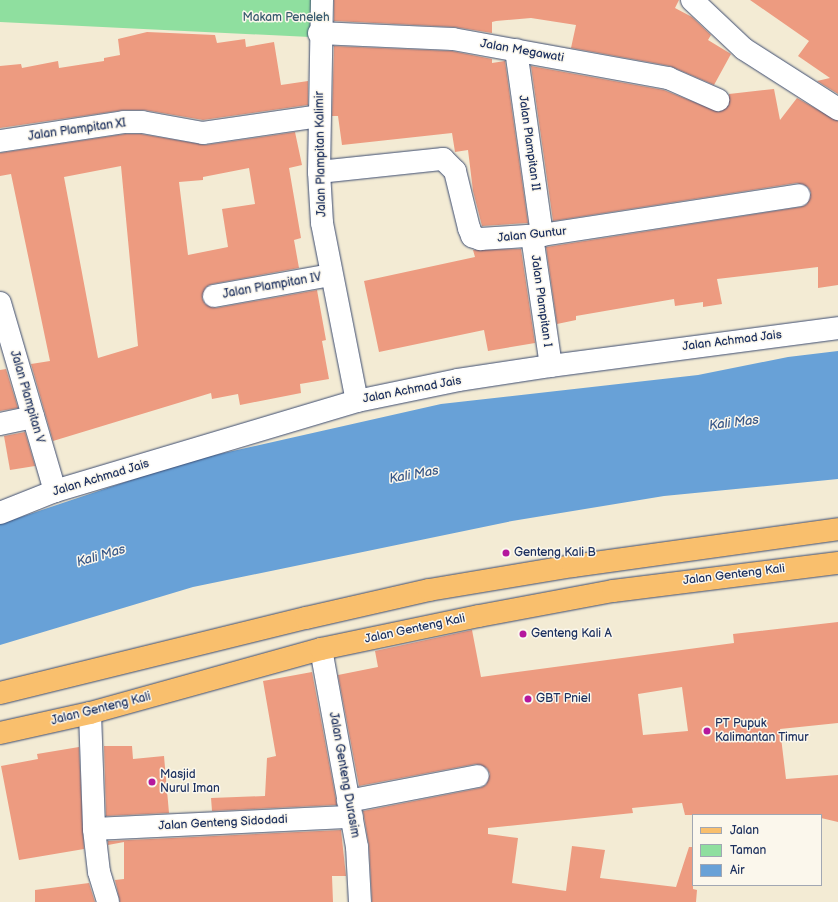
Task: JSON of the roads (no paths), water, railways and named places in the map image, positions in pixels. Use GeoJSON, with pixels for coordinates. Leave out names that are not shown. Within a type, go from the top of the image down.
{"type":"FeatureCollection","features":[{"type":"Feature","properties":{"kind":"main road"},"geometry":{"type":"LineString","coordinates":[[0,693],[429,590],[573,566],[838,529]]}},
{"type":"Feature","properties":{"kind":"main road","name":"Jalan Genteng Kali"},"geometry":{"type":"LineString","coordinates":[[0,733],[90,713],[321,648],[612,591],[838,563]]}},
{"type":"Feature","properties":{"kind":"street","name":"Jalan Plampitan Kalimir"},"geometry":{"type":"LineString","coordinates":[[322,0],[319,33],[319,172],[322,223],[331,275],[358,401]]}},
{"type":"Feature","properties":{"kind":"street"},"geometry":{"type":"LineString","coordinates":[[692,0],[744,49],[838,109]]}},
{"type":"Feature","properties":{"kind":"street","name":"Jalan Megawati"},"geometry":{"type":"LineString","coordinates":[[319,33],[453,39],[668,78],[718,100]]}},
{"type":"Feature","properties":{"kind":"street","name":"Jalan Plampitan II"},"geometry":{"type":"LineString","coordinates":[[516,50],[537,236]]}},
{"type":"Feature","properties":{"kind":"street","name":"Jalan Plampitan XI"},"geometry":{"type":"LineString","coordinates":[[0,141],[124,122],[142,122],[203,133],[319,116]]}},
{"type":"Feature","properties":{"kind":"street","name":"Jalan Guntur"},"geometry":{"type":"LineString","coordinates":[[319,172],[443,160],[455,171],[472,236],[480,239],[537,236],[799,195]]}},
{"type":"Feature","properties":{"kind":"street","name":"Jalan Plampitan I"},"geometry":{"type":"LineString","coordinates":[[537,236],[551,366]]}},
{"type":"Feature","properties":{"kind":"street","name":"Jalan Plampitan IV"},"geometry":{"type":"LineString","coordinates":[[214,296],[331,275]]}},
{"type":"Feature","properties":{"kind":"street","name":"Jalan Plampitan V"},"geometry":{"type":"LineString","coordinates":[[0,303],[55,491]]}},
{"type":"Feature","properties":{"kind":"street","name":"Jalan Achmad Jais"},"geometry":{"type":"LineString","coordinates":[[0,513],[55,491],[358,401],[458,380],[551,366],[838,328]]}},
{"type":"Feature","properties":{"kind":"street"},"geometry":{"type":"LineString","coordinates":[[0,424],[33,417]]}},
{"type":"Feature","properties":{"kind":"street","name":"Jalan Genteng Durasim"},"geometry":{"type":"LineString","coordinates":[[321,648],[357,847],[360,902]]}},
{"type":"Feature","properties":{"kind":"street"},"geometry":{"type":"LineString","coordinates":[[90,713],[94,830],[99,872],[108,902]]}},
{"type":"Feature","properties":{"kind":"street","name":"Jalan Genteng Sidodadi"},"geometry":{"type":"LineString","coordinates":[[94,830],[350,809],[478,776]]}},
{"type":"Feature","properties":{"kind":"water","name":"Kali Mas"},"geometry":{"type":"Polygon","coordinates":[[[838,351],[838,479],[664,496],[512,521],[193,587],[0,645],[0,524],[188,461],[441,404],[698,375],[788,357],[838,351]]]}},
{"type":"Feature","properties":{"kind":"place","name":"Genteng Kali B"},"geometry":{"type":"Point","coordinates":[506,553]}},
{"type":"Feature","properties":{"kind":"place","name":"Genteng Kali A"},"geometry":{"type":"Point","coordinates":[523,634]}},
{"type":"Feature","properties":{"kind":"place","name":"GBT Pniel"},"geometry":{"type":"Point","coordinates":[528,699]}},
{"type":"Feature","properties":{"kind":"place","name":"PT Pupuk Kalimantan Timur"},"geometry":{"type":"Point","coordinates":[707,731]}},
{"type":"Feature","properties":{"kind":"place","name":"Masjid Nurul Iman"},"geometry":{"type":"Point","coordinates":[152,782]}},
{"type":"Feature","properties":{"kind":"park label","name":"Makam Peneleh"},"geometry":{"type":"Point","coordinates":[286,18]}}]}
